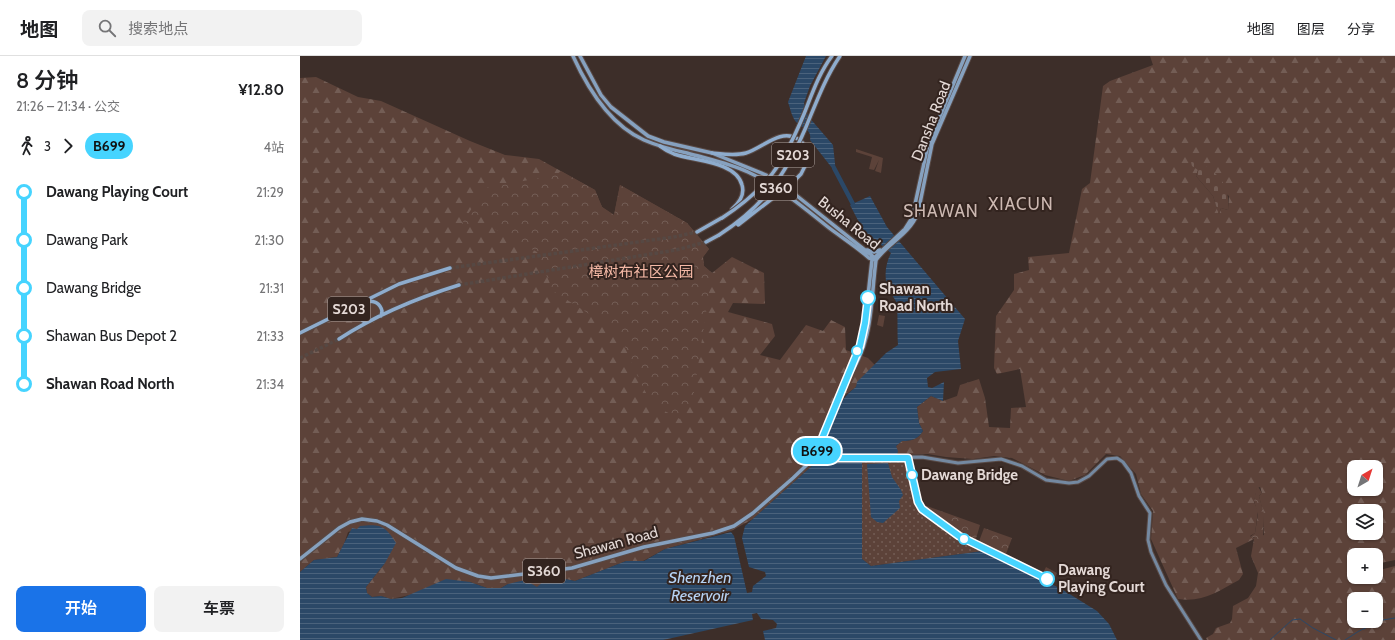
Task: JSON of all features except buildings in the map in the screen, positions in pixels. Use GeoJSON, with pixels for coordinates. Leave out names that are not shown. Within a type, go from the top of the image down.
{"type":"FeatureCollection","features":[{"type":"Feature","properties":{"kind":"highway","name":"S203"},"geometry":{"type":"LineString","coordinates":[[697,232],[722,218],[754,196],[775,171],[789,148],[816,85],[832,56]]}},
{"type":"Feature","properties":{"kind":"highway","name":"S203"},"geometry":{"type":"LineString","coordinates":[[706,242],[719,235],[754,209],[772,189],[794,152],[827,76],[840,56]]}},
{"type":"Feature","properties":{"kind":"highway"},"geometry":{"type":"LineString","coordinates":[[712,153],[734,155],[748,152],[777,137],[786,135],[795,137],[804,145],[808,160],[805,170],[791,184],[744,221],[719,235]]}},
{"type":"Feature","properties":{"kind":"highway"},"geometry":{"type":"LineString","coordinates":[[660,146],[674,154],[728,168],[735,173],[741,180],[743,189],[742,197],[737,204],[722,218]]}},
{"type":"Feature","properties":{"kind":"highway","name":"S203"},"geometry":{"type":"LineString","coordinates":[[300,333],[399,284],[450,268]]}},
{"type":"Feature","properties":{"kind":"highway","name":"S203"},"geometry":{"type":"LineString","coordinates":[[341,338],[424,296],[459,285]]}},
{"type":"Feature","properties":{"kind":"highway"},"geometry":{"type":"LineString","coordinates":[[374,320],[365,322],[359,317],[359,309],[365,301],[376,302],[380,305],[382,313],[380,317]]}},
{"type":"Feature","properties":{"kind":"main road","name":"Busha Road"},"geometry":{"type":"LineString","coordinates":[[573,56],[582,75],[596,98],[607,111],[630,132],[660,146],[731,165],[756,176],[792,199],[874,259]]}},
{"type":"Feature","properties":{"kind":"main road","name":"Busha Road"},"geometry":{"type":"LineString","coordinates":[[580,56],[601,95],[622,118],[648,136],[664,142],[712,153],[748,167],[774,180],[863,248],[874,259]]}},
{"type":"Feature","properties":{"kind":"main road","name":"Dansha Road"},"geometry":{"type":"LineString","coordinates":[[900,236],[912,218],[928,145],[965,56]]}},
{"type":"Feature","properties":{"kind":"main road","name":"Dansha Road"},"geometry":{"type":"LineString","coordinates":[[900,236],[910,228],[918,213],[932,144],[970,56]]}},
{"type":"Feature","properties":{"kind":"main road"},"geometry":{"type":"LineString","coordinates":[[596,98],[601,95]]}},
{"type":"Feature","properties":{"kind":"main road"},"geometry":{"type":"LineString","coordinates":[[874,259],[900,236]]}},
{"type":"Feature","properties":{"kind":"main road"},"geometry":{"type":"LineString","coordinates":[[863,248],[874,252],[884,250]]}},
{"type":"Feature","properties":{"kind":"main road","name":"Shawan Road"},"geometry":{"type":"LineString","coordinates":[[300,559],[344,525],[355,520],[368,519],[387,525],[456,568],[478,576],[491,578],[572,568],[644,547],[713,533],[734,526],[753,513],[814,458],[860,346],[865,323],[874,259]]}},
{"type":"Feature","properties":{"kind":"main road","name":"Shawan Road"},"geometry":{"type":"LineString","coordinates":[[843,386],[858,362],[865,347],[870,326],[874,259]]}},
{"type":"Feature","properties":{"kind":"main road"},"geometry":{"type":"LineString","coordinates":[[854,359],[858,362]]}},
{"type":"Feature","properties":{"kind":"main road"},"geometry":{"type":"LineString","coordinates":[[814,458],[922,457],[958,463],[1001,459],[1022,466],[1046,480],[1069,483],[1078,482],[1088,476],[1107,459],[1118,458],[1131,473],[1139,496],[1150,513],[1148,540],[1151,552],[1166,585],[1201,640]]}},
{"type":"Feature","properties":{"kind":"green space"},"geometry":{"type":"Polygon","coordinates":[[[1150,56],[1395,56],[1395,560],[1383,563],[1383,548],[1347,548],[1347,584],[1383,584],[1383,569],[1395,566],[1395,640],[1207,640],[1206,638],[1213,634],[1216,628],[1230,623],[1232,619],[1233,606],[1248,598],[1256,586],[1258,573],[1251,556],[1254,539],[1236,548],[1243,574],[1239,580],[1203,598],[1187,600],[1178,599],[1151,539],[1153,511],[1141,494],[1136,474],[1120,456],[1106,454],[1085,475],[1069,481],[1045,475],[1012,458],[994,456],[973,459],[928,454],[897,455],[896,446],[902,441],[917,438],[923,431],[919,423],[917,407],[931,396],[943,401],[957,396],[960,385],[979,379],[985,398],[989,427],[1010,428],[1011,408],[1026,407],[1020,369],[997,374],[994,368],[996,316],[1014,290],[1014,274],[1029,270],[1028,257],[1069,253],[1082,189],[1090,183],[1103,86],[1110,81],[1153,65],[1150,56]],[[1198,170],[1196,176],[1213,196],[1219,214],[1221,208],[1228,210],[1229,196],[1198,170]],[[1260,487],[1257,488],[1254,502],[1258,511],[1255,533],[1250,536],[1252,538],[1264,535],[1263,512],[1259,496],[1262,493],[1260,487]]]}},
{"type":"Feature","properties":{"kind":"green space"},"geometry":{"type":"Polygon","coordinates":[[[316,77],[358,97],[381,101],[505,155],[539,159],[595,190],[602,207],[614,215],[620,185],[687,223],[709,249],[703,257],[704,266],[712,273],[732,257],[764,273],[765,304],[733,303],[728,312],[772,324],[775,336],[760,355],[780,360],[806,325],[823,331],[831,320],[845,327],[846,350],[868,358],[875,365],[856,387],[844,396],[821,453],[814,464],[753,519],[731,531],[665,549],[643,561],[626,561],[575,581],[565,579],[537,587],[508,584],[501,588],[487,588],[470,582],[391,599],[381,596],[372,597],[367,593],[366,587],[385,563],[357,529],[348,532],[337,557],[314,560],[300,572],[300,78],[316,77]]]}},
{"type":"Feature","properties":{"kind":"green space"},"geometry":{"type":"Polygon","coordinates":[[[856,149],[883,158],[881,173],[875,171],[879,160],[874,170],[869,169],[872,157],[856,152],[856,149]]]}},
{"type":"Feature","properties":{"kind":"green space"},"geometry":{"type":"Polygon","coordinates":[[[1193,161],[1202,164],[1221,179],[1227,193],[1228,210],[1221,208],[1219,215],[1213,196],[1196,176],[1198,170],[1192,166],[1191,162],[1193,161]]]}},
{"type":"Feature","properties":{"kind":"green space","name":"樟树布社区公园"},"geometry":{"type":"Polygon","coordinates":[[[561,171],[595,190],[602,207],[614,215],[620,185],[687,223],[709,249],[703,257],[704,266],[712,273],[693,399],[680,419],[653,405],[641,384],[619,333],[553,291],[537,252],[493,228],[486,208],[467,226],[461,225],[485,188],[556,175],[561,171]]]}},
{"type":"Feature","properties":{"kind":"green space"},"geometry":{"type":"Polygon","coordinates":[[[852,225],[869,239],[867,243],[849,228],[852,225]]]}},
{"type":"Feature","properties":{"kind":"green space"},"geometry":{"type":"Polygon","coordinates":[[[879,315],[885,316],[883,327],[877,325],[879,315]]]}},
{"type":"Feature","properties":{"kind":"green space"},"geometry":{"type":"Polygon","coordinates":[[[861,455],[907,459],[919,507],[946,531],[983,551],[871,566],[862,559],[861,455]]]}},
{"type":"Feature","properties":{"kind":"green space"},"geometry":{"type":"Polygon","coordinates":[[[1257,485],[1262,493],[1259,496],[1264,514],[1263,537],[1258,540],[1254,537],[1249,538],[1255,533],[1258,514],[1254,501],[1257,485]]]}},
{"type":"Feature","properties":{"kind":"green space"},"geometry":{"type":"Polygon","coordinates":[[[924,505],[980,525],[975,542],[936,517],[924,505]]]}},
{"type":"Feature","properties":{"kind":"green space"},"geometry":{"type":"Polygon","coordinates":[[[984,528],[1012,538],[1006,554],[978,544],[984,528]]]}},
{"type":"Feature","properties":{"kind":"green space"},"geometry":{"type":"Polygon","coordinates":[[[1046,567],[1057,573],[1054,579],[1043,573],[1046,567]]]}},
{"type":"Feature","properties":{"kind":"water"},"geometry":{"type":"Polygon","coordinates":[[[806,56],[826,56],[810,86],[804,103],[808,116],[833,145],[836,173],[810,140],[810,134],[808,131],[795,121],[788,102],[806,56]]]}},
{"type":"Feature","properties":{"kind":"water","name":"Shenzhen Reservoir"},"geometry":{"type":"Polygon","coordinates":[[[870,196],[887,227],[965,319],[958,341],[961,369],[935,372],[927,378],[928,387],[932,388],[944,382],[943,401],[931,396],[917,407],[919,423],[923,431],[921,434],[909,441],[902,441],[896,446],[898,451],[897,455],[862,456],[862,559],[871,566],[983,551],[1010,562],[1063,590],[1097,611],[1109,624],[1117,640],[765,640],[763,631],[776,628],[777,624],[773,620],[761,619],[757,613],[752,614],[753,620],[663,640],[300,640],[300,572],[314,560],[337,557],[352,528],[357,529],[360,526],[373,525],[381,527],[389,532],[396,543],[385,563],[366,587],[367,593],[372,597],[381,596],[391,599],[402,598],[446,579],[470,582],[487,588],[501,588],[508,584],[525,580],[537,587],[548,577],[562,576],[565,579],[575,581],[626,561],[644,561],[665,549],[731,532],[734,536],[747,593],[752,592],[753,586],[766,576],[765,572],[749,567],[742,538],[745,526],[814,464],[820,454],[841,403],[856,387],[857,382],[886,353],[898,345],[897,303],[886,283],[886,267],[891,253],[863,230],[850,205],[870,196]]]}},
{"type":"Feature","properties":{"kind":"water"},"geometry":{"type":"Polygon","coordinates":[[[888,463],[892,477],[903,495],[899,501],[900,508],[883,523],[877,522],[871,517],[867,464],[888,463]]]}},
{"type":"Feature","properties":{"kind":"pier"},"geometry":{"type":"Polygon","coordinates":[[[821,454],[899,454],[898,456],[864,457],[864,462],[815,463],[819,457],[817,456],[821,454]]]}},
{"type":"Feature","properties":{"kind":"waterway"},"geometry":{"type":"LineString","coordinates":[[834,168],[853,204]]}},
{"type":"Feature","properties":{"kind":"waterway"},"geometry":{"type":"LineString","coordinates":[[1345,640],[1359,631],[1383,620],[1395,618]]}},
{"type":"Feature","properties":{"kind":"waterway"},"geometry":{"type":"LineString","coordinates":[[1270,640],[1292,620],[1300,619],[1313,628],[1336,640]]}},
{"type":"Feature","properties":{"kind":"tunnel"},"geometry":{"type":"LineString","coordinates":[[450,268],[674,237],[697,232]]}},
{"type":"Feature","properties":{"kind":"tunnel"},"geometry":{"type":"LineString","coordinates":[[459,285],[676,250],[706,242]]}},
{"type":"Feature","properties":{"kind":"tunnel"},"geometry":{"type":"LineString","coordinates":[[300,358],[339,339]]}},
{"type":"Feature","properties":{"kind":"bus line","name":"B699"},"geometry":{"type":"LineString","coordinates":[[868,298],[860,346],[814,458],[908,458],[918,502],[922,509],[959,536],[1047,579]]}},
{"type":"Feature","properties":{"kind":"place","name":"Shawan Road North"},"geometry":{"type":"Point","coordinates":[868,298]}},
{"type":"Feature","properties":{"kind":"place","name":"Dawang Bridge"},"geometry":{"type":"Point","coordinates":[912,475]}},
{"type":"Feature","properties":{"kind":"place","name":"Dawang Playing Court"},"geometry":{"type":"Point","coordinates":[1047,579]}},
{"type":"Feature","properties":{"kind":"district","name":"XIACUN"},"geometry":{"type":"Point","coordinates":[1021,204]}},
{"type":"Feature","properties":{"kind":"district","name":"SHAWAN"},"geometry":{"type":"Point","coordinates":[941,211]}}]}
